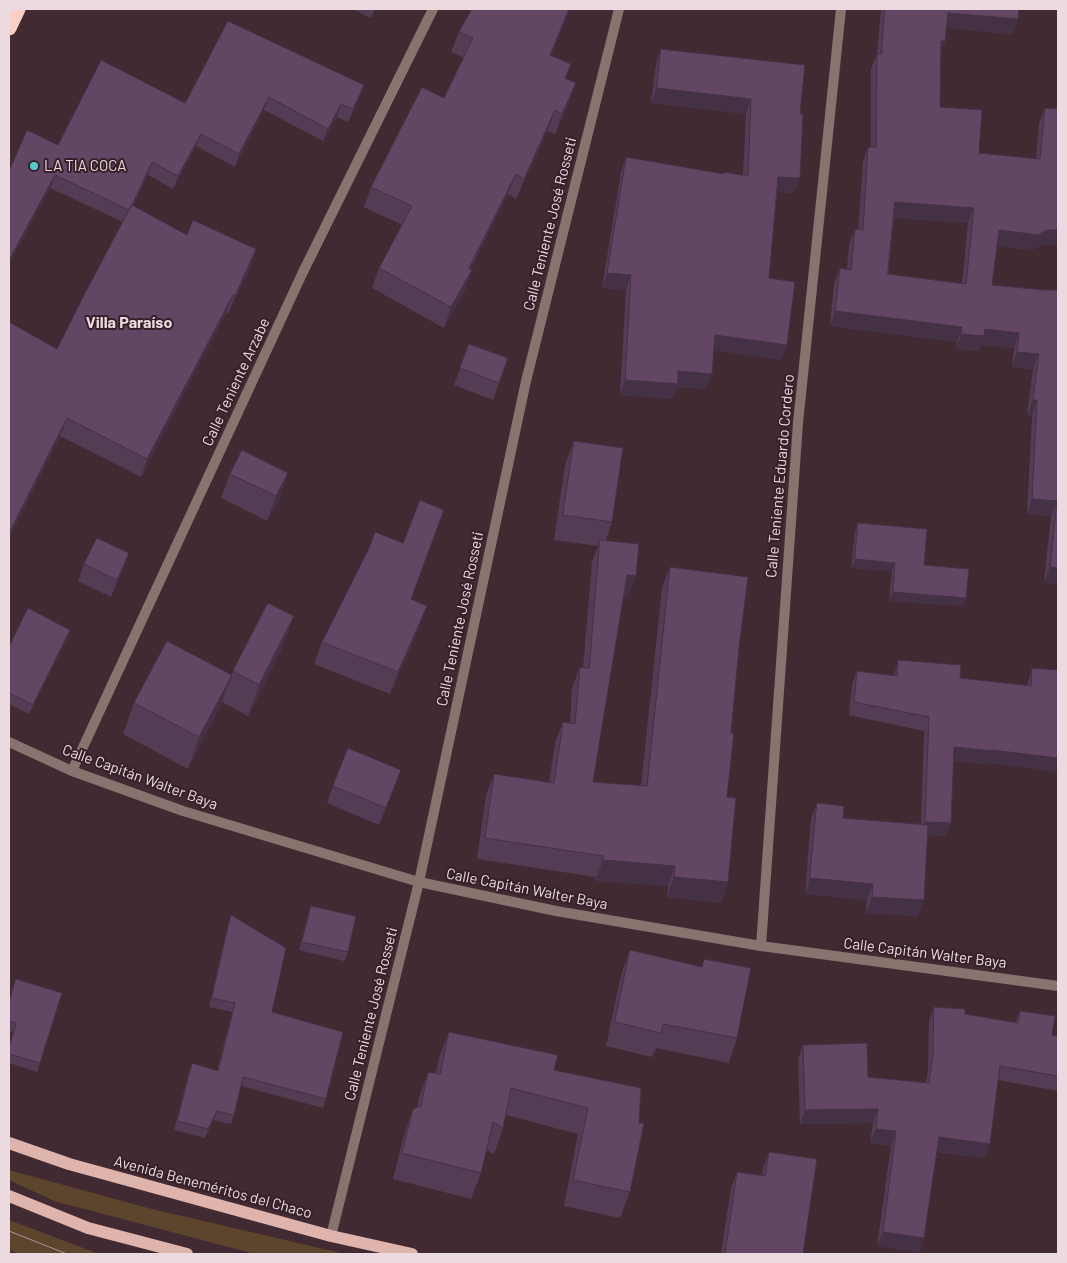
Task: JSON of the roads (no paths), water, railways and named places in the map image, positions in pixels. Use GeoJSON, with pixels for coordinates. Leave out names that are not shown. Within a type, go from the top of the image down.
{"type":"FeatureCollection","features":[{"type":"Feature","properties":{"kind":"highway"},"geometry":{"type":"LineString","coordinates":[[9,28],[18,9]]}},
{"type":"Feature","properties":{"kind":"main road","name":"Avenida Beneméritos del Chaco"},"geometry":{"type":"LineString","coordinates":[[9,1143],[68,1164],[331,1236],[412,1254]]}},
{"type":"Feature","properties":{"kind":"main road"},"geometry":{"type":"LineString","coordinates":[[9,1196],[88,1228],[187,1254]]}},
{"type":"Feature","properties":{"kind":"street","name":"Calle Teniente Arzabe"},"geometry":{"type":"LineString","coordinates":[[72,770],[302,274],[433,9]]}},
{"type":"Feature","properties":{"kind":"street","name":"Calle Teniente José Rosseti"},"geometry":{"type":"LineString","coordinates":[[331,1236],[419,882],[526,381],[619,9]]}},
{"type":"Feature","properties":{"kind":"street","name":"Calle Teniente Eduardo Cordero"},"geometry":{"type":"LineString","coordinates":[[760,946],[798,423],[841,9]]}},
{"type":"Feature","properties":{"kind":"street","name":"Calle Capitán Walter Baya"},"geometry":{"type":"LineString","coordinates":[[9,742],[72,770],[183,810],[419,882],[556,911],[760,946],[1058,986]]}},
{"type":"Feature","properties":{"kind":"tram line"},"geometry":{"type":"LineString","coordinates":[[9,1231],[67,1254]]}},
{"type":"Feature","properties":{"kind":"place","name":"LA TIA COCA"},"geometry":{"type":"Point","coordinates":[34,166]}},
{"type":"Feature","properties":{"kind":"district","name":"Villa Paraíso"},"geometry":{"type":"Point","coordinates":[129,323]}}]}
